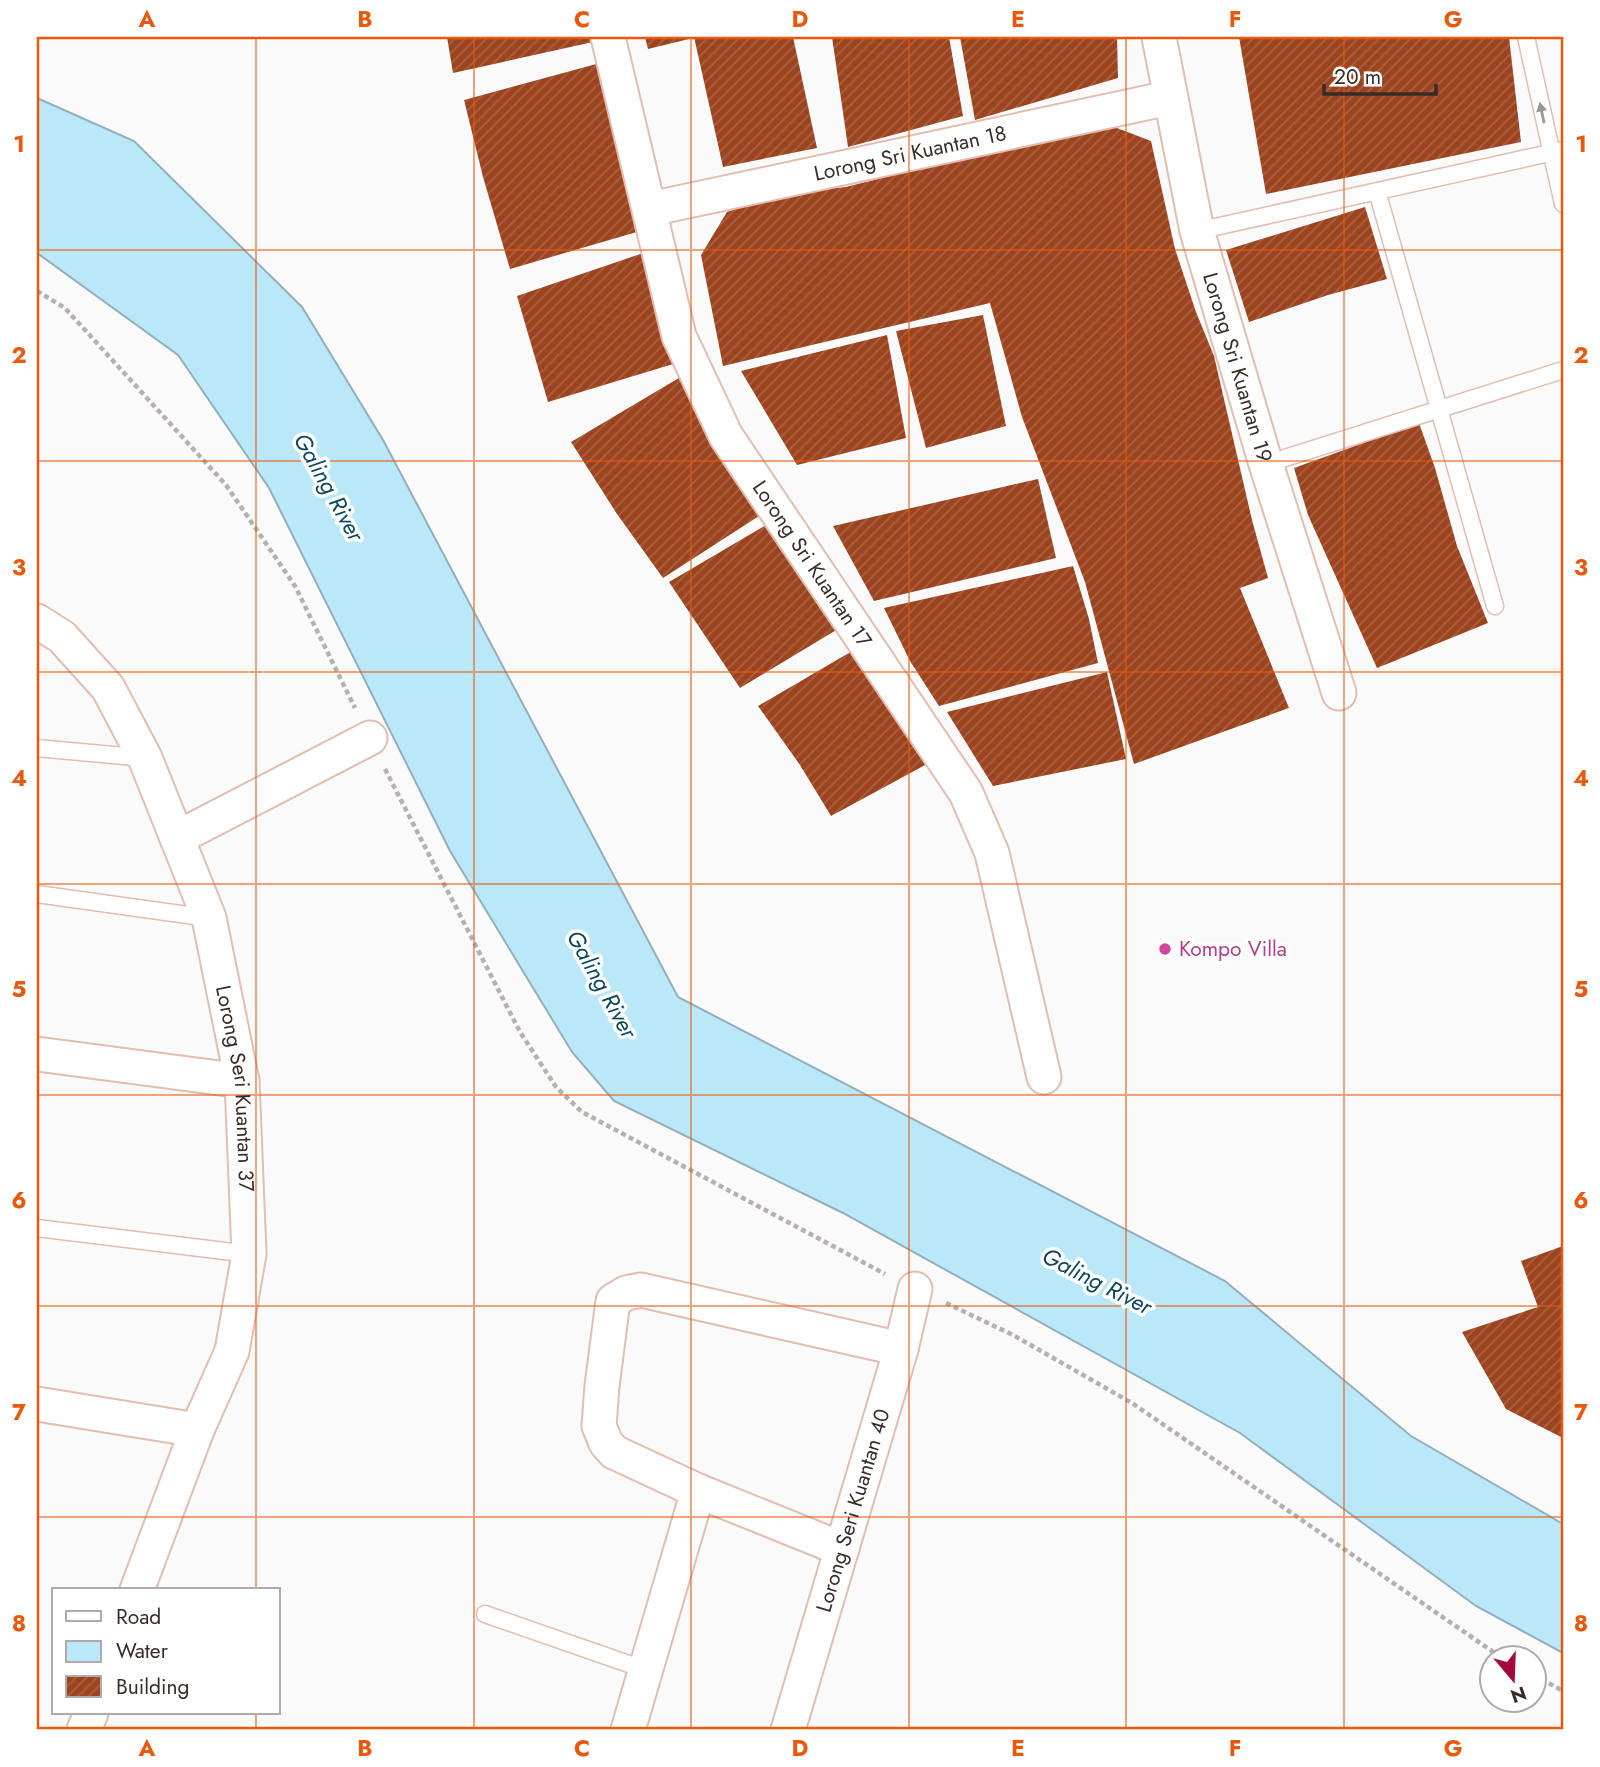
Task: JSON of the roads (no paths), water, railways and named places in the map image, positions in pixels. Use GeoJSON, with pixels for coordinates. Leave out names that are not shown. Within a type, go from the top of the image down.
{"type":"FeatureCollection","features":[{"type":"Feature","properties":{"kind":"street","name":"Lorong Sri Kuantan 17"},"geometry":{"type":"LineString","coordinates":[[608,37],[680,337],[726,436],[966,793],[992,853],[1044,1077]]}},
{"type":"Feature","properties":{"kind":"street","name":"Lorong Sri Kuantan 19"},"geometry":{"type":"LineString","coordinates":[[1158,37],[1197,232],[1266,464],[1339,693]]}},
{"type":"Feature","properties":{"kind":"street","name":"Lorong Sri Kuantan 18"},"geometry":{"type":"LineString","coordinates":[[650,209],[1169,98]]}},
{"type":"Feature","properties":{"kind":"street","name":"Lorong Seri Kuantan 37"},"geometry":{"type":"LineString","coordinates":[[37,621],[62,637],[108,688],[145,758],[209,918],[242,1081],[249,1254],[232,1351],[197,1430],[138,1588]]}},
{"type":"Feature","properties":{"kind":"street"},"geometry":{"type":"LineString","coordinates":[[177,838],[370,738]]}},
{"type":"Feature","properties":{"kind":"street"},"geometry":{"type":"LineString","coordinates":[[37,1054],[242,1081]]}},
{"type":"Feature","properties":{"kind":"street","name":"Lorong Seri Kuantan 40"},"geometry":{"type":"LineString","coordinates":[[789,1730],[901,1349],[915,1289]]}},
{"type":"Feature","properties":{"kind":"street"},"geometry":{"type":"LineString","coordinates":[[842,1549],[698,1491],[614,1452],[606,1443],[599,1426],[613,1301],[626,1293],[641,1290],[901,1349]]}},
{"type":"Feature","properties":{"kind":"street"},"geometry":{"type":"LineString","coordinates":[[37,1404],[197,1430]]}},
{"type":"Feature","properties":{"kind":"street"},"geometry":{"type":"LineString","coordinates":[[628,1730],[698,1491]]}},
{"type":"Feature","properties":{"kind":"lane"},"geometry":{"type":"LineString","coordinates":[[1526,37],[1557,152],[1563,204]]}},
{"type":"Feature","properties":{"kind":"lane"},"geometry":{"type":"LineString","coordinates":[[1197,232],[1557,152]]}},
{"type":"Feature","properties":{"kind":"lane"},"geometry":{"type":"LineString","coordinates":[[1377,191],[1495,606]]}},
{"type":"Feature","properties":{"kind":"lane"},"geometry":{"type":"LineString","coordinates":[[1266,464],[1563,370]]}},
{"type":"Feature","properties":{"kind":"lane"},"geometry":{"type":"LineString","coordinates":[[37,748],[145,758]]}},
{"type":"Feature","properties":{"kind":"lane"},"geometry":{"type":"LineString","coordinates":[[37,894],[209,918]]}},
{"type":"Feature","properties":{"kind":"lane"},"geometry":{"type":"LineString","coordinates":[[37,1227],[249,1254]]}},
{"type":"Feature","properties":{"kind":"lane"},"geometry":{"type":"LineString","coordinates":[[485,1614],[646,1670]]}},
{"type":"Feature","properties":{"kind":"water","name":"Galing River"},"geometry":{"type":"Polygon","coordinates":[[[37,98],[134,141],[302,307],[383,440],[678,997],[1225,1281],[1411,1436],[1563,1524],[1563,1653],[1476,1606],[1240,1433],[843,1213],[614,1101],[572,1052],[450,851],[269,488],[178,355],[37,253],[37,98]]]}},
{"type":"Feature","properties":{"kind":"place","name":"Kompo Villa"},"geometry":{"type":"Point","coordinates":[1165,949]}}]}
